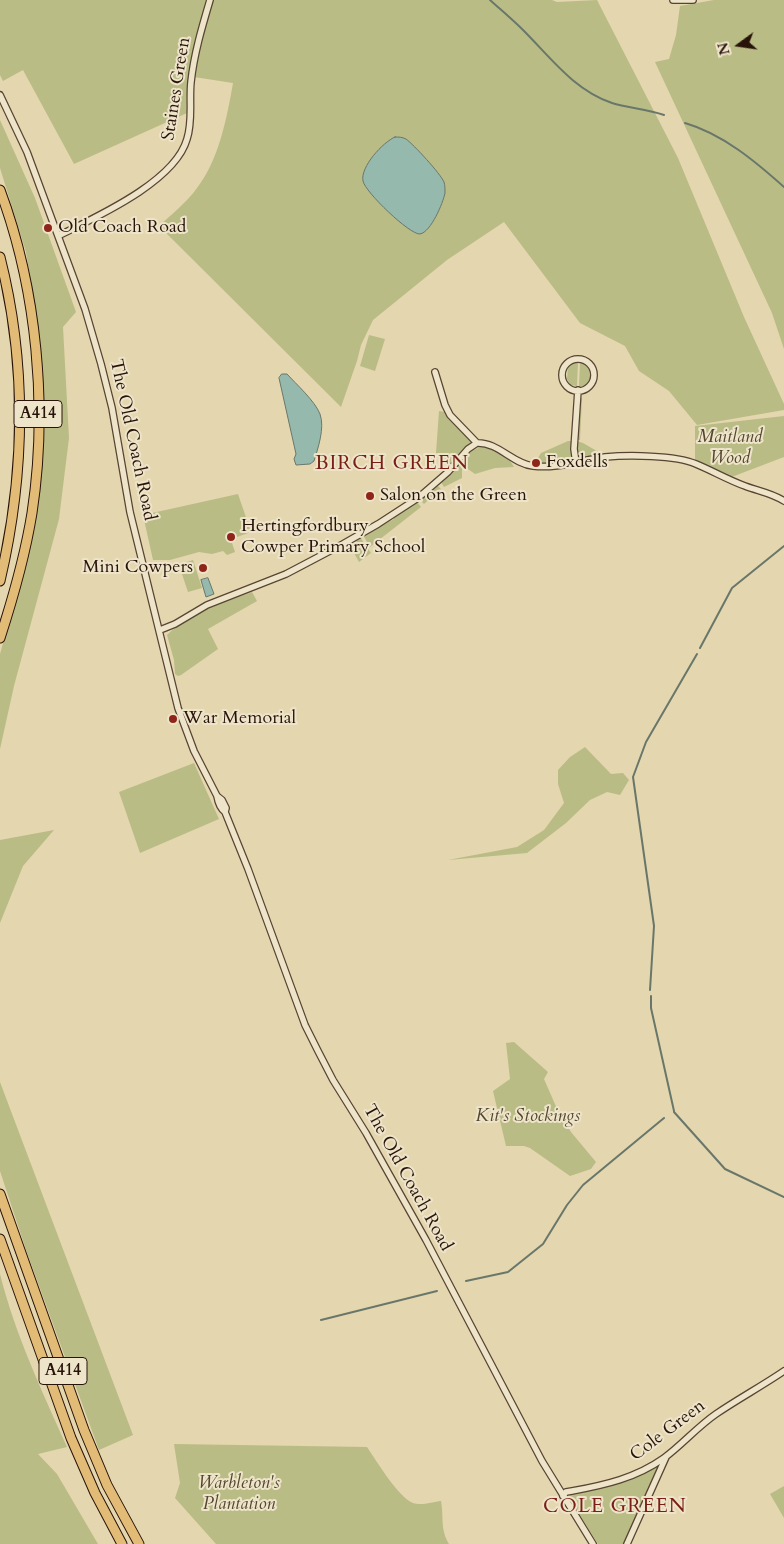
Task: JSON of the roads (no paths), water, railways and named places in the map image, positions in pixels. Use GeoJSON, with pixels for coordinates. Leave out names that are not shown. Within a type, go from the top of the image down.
{"type":"FeatureCollection","features":[{"type":"Feature","properties":{"kind":"highway","name":"A414"},"geometry":{"type":"LineString","coordinates":[[0,190],[17,245],[30,308],[35,353],[38,414],[38,447],[32,514],[14,597],[0,638]]}},
{"type":"Feature","properties":{"kind":"highway","name":"A414"},"geometry":{"type":"LineString","coordinates":[[0,257],[7,286],[13,326],[20,386],[21,418],[14,512],[0,581]]}},
{"type":"Feature","properties":{"kind":"highway","name":"A414"},"geometry":{"type":"LineString","coordinates":[[0,1194],[84,1430],[107,1485],[139,1544]]}},
{"type":"Feature","properties":{"kind":"highway","name":"A414"},"geometry":{"type":"LineString","coordinates":[[0,1239],[71,1438],[95,1494],[122,1544]]}},
{"type":"Feature","properties":{"kind":"street","name":"Staines Green"},"geometry":{"type":"LineString","coordinates":[[58,236],[143,189],[165,172],[180,156],[189,134],[190,84],[210,0]]}},
{"type":"Feature","properties":{"kind":"street"},"geometry":{"type":"LineString","coordinates":[[673,0],[693,0]]}},
{"type":"Feature","properties":{"kind":"street","name":"The Old Coach Road"},"geometry":{"type":"LineString","coordinates":[[0,95],[27,152],[82,301],[101,364],[112,408],[130,512],[178,708],[187,735],[217,796],[218,802],[225,812],[248,869],[305,1025],[333,1080],[366,1133],[426,1240],[526,1430],[563,1496],[593,1544]]}},
{"type":"Feature","properties":{"kind":"street"},"geometry":{"type":"LineString","coordinates":[[573,360],[588,362],[593,370],[591,385],[586,389],[578,390],[569,388],[564,380],[565,367],[568,362],[573,360]]}},
{"type":"Feature","properties":{"kind":"street"},"geometry":{"type":"LineString","coordinates":[[435,372],[445,405],[450,414],[477,443]]}},
{"type":"Feature","properties":{"kind":"street"},"geometry":{"type":"LineString","coordinates":[[576,463],[574,449],[578,390]]}},
{"type":"Feature","properties":{"kind":"street"},"geometry":{"type":"LineString","coordinates":[[160,630],[208,605],[286,574],[378,524],[418,498],[448,472],[468,449],[477,443],[488,445],[520,464],[544,467],[616,456],[678,459],[696,464],[737,483],[776,495],[784,501]]}},
{"type":"Feature","properties":{"kind":"street","name":"Cole Green"},"geometry":{"type":"LineString","coordinates":[[563,1496],[572,1491],[610,1484],[632,1476],[666,1457],[692,1432],[716,1414],[784,1371]]}},
{"type":"Feature","properties":{"kind":"street"},"geometry":{"type":"LineString","coordinates":[[627,1544],[666,1457]]}},
{"type":"Feature","properties":{"kind":"water"},"geometry":{"type":"Polygon","coordinates":[[[395,137],[406,139],[410,142],[442,178],[444,183],[445,193],[439,210],[432,223],[420,234],[407,228],[388,212],[371,194],[363,181],[365,169],[373,156],[395,137]]]}},
{"type":"Feature","properties":{"kind":"water"},"geometry":{"type":"Polygon","coordinates":[[[282,374],[287,374],[314,404],[320,414],[322,425],[320,438],[314,461],[310,464],[296,465],[294,459],[296,454],[279,378],[282,374]]]}},
{"type":"Feature","properties":{"kind":"water"},"geometry":{"type":"Polygon","coordinates":[[[208,578],[214,594],[206,597],[201,580],[208,578]]]}},
{"type":"Feature","properties":{"kind":"waterway"},"geometry":{"type":"LineString","coordinates":[[490,0],[520,27],[564,72],[586,90],[612,103],[664,115]]}},
{"type":"Feature","properties":{"kind":"waterway"},"geometry":{"type":"LineString","coordinates":[[685,123],[726,141],[784,187]]}},
{"type":"Feature","properties":{"kind":"waterway"},"geometry":{"type":"LineString","coordinates":[[700,648],[732,588],[784,546]]}},
{"type":"Feature","properties":{"kind":"waterway"},"geometry":{"type":"LineString","coordinates":[[650,990],[654,926],[633,777],[646,742],[697,654]]}},
{"type":"Feature","properties":{"kind":"waterway"},"geometry":{"type":"LineString","coordinates":[[651,996],[651,1008],[674,1111]]}},
{"type":"Feature","properties":{"kind":"waterway"},"geometry":{"type":"LineString","coordinates":[[674,1112],[725,1169],[784,1197]]}},
{"type":"Feature","properties":{"kind":"waterway"},"geometry":{"type":"LineString","coordinates":[[466,1281],[508,1272],[543,1244],[567,1205],[583,1185],[664,1118]]}},
{"type":"Feature","properties":{"kind":"waterway"},"geometry":{"type":"LineString","coordinates":[[321,1320],[437,1291]]}},
{"type":"Feature","properties":{"kind":"place","name":"Old Coach Road"},"geometry":{"type":"Point","coordinates":[48,228]}},
{"type":"Feature","properties":{"kind":"place","name":"Foxdells"},"geometry":{"type":"Point","coordinates":[536,463]}},
{"type":"Feature","properties":{"kind":"place","name":"Salon on the Green"},"geometry":{"type":"Point","coordinates":[370,496]}},
{"type":"Feature","properties":{"kind":"place","name":"Hertingfordbury Cowper Primary School"},"geometry":{"type":"Point","coordinates":[231,537]}},
{"type":"Feature","properties":{"kind":"place","name":"Mini Cowpers"},"geometry":{"type":"Point","coordinates":[203,568]}},
{"type":"Feature","properties":{"kind":"place","name":"War Memorial"},"geometry":{"type":"Point","coordinates":[173,719]}},
{"type":"Feature","properties":{"kind":"district","name":"BIRCH GREEN"},"geometry":{"type":"Point","coordinates":[392,464]}},
{"type":"Feature","properties":{"kind":"district","name":"COLE GREEN"},"geometry":{"type":"Point","coordinates":[615,1507]}},
{"type":"Feature","properties":{"kind":"park label","name":"Maitland Wood"},"geometry":{"type":"Point","coordinates":[730,448]}},
{"type":"Feature","properties":{"kind":"park label","name":"Kit's Stockings"},"geometry":{"type":"Point","coordinates":[528,1117]}},
{"type":"Feature","properties":{"kind":"park label","name":"Warbleton's Plantation"},"geometry":{"type":"Point","coordinates":[239,1494]}}]}
